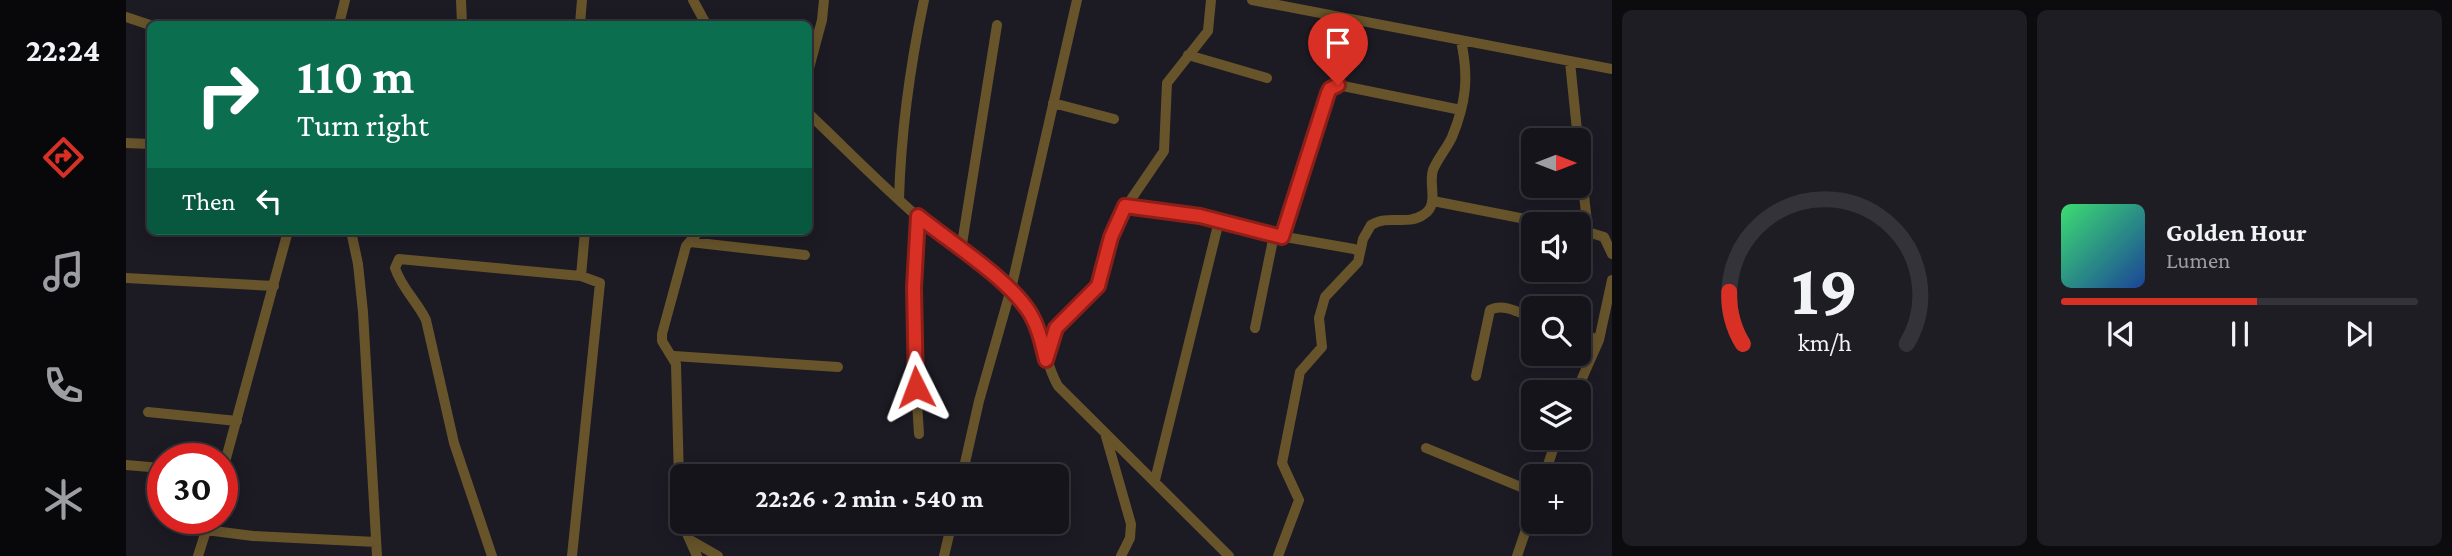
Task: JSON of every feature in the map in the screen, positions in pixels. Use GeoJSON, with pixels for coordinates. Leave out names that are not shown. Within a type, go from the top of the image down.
{"type":"FeatureCollection","features":[{"type":"Feature","properties":{"kind":"street"},"geometry":{"type":"LineString","coordinates":[[340,21],[345,0]]}},
{"type":"Feature","properties":{"kind":"street"},"geometry":{"type":"LineString","coordinates":[[461,0],[462,21]]}},
{"type":"Feature","properties":{"kind":"street"},"geometry":{"type":"LineString","coordinates":[[580,21],[582,0]]}},
{"type":"Feature","properties":{"kind":"street"},"geometry":{"type":"LineString","coordinates":[[693,0],[704,21]]}},
{"type":"Feature","properties":{"kind":"street"},"geometry":{"type":"LineString","coordinates":[[812,57],[822,20],[824,0]]}},
{"type":"Feature","properties":{"kind":"street"},"geometry":{"type":"LineString","coordinates":[[900,199],[902,131],[911,59],[924,0]]}},
{"type":"Feature","properties":{"kind":"street"},"geometry":{"type":"LineString","coordinates":[[965,464],[979,401],[1011,289],[1077,0]]}},
{"type":"Feature","properties":{"kind":"street"},"geometry":{"type":"LineString","coordinates":[[1046,360],[1056,328],[1098,286],[1111,237],[1125,206],[1164,151],[1167,83],[1208,31],[1211,0]]}},
{"type":"Feature","properties":{"kind":"street"},"geometry":{"type":"LineString","coordinates":[[1252,0],[1612,69]]}},
{"type":"Feature","properties":{"kind":"street"},"geometry":{"type":"LineString","coordinates":[[126,18],[147,24]]}},
{"type":"Feature","properties":{"kind":"street"},"geometry":{"type":"LineString","coordinates":[[961,250],[997,25]]}},
{"type":"Feature","properties":{"kind":"street"},"geometry":{"type":"LineString","coordinates":[[1278,556],[1298,504],[1297,492],[1282,463],[1300,372],[1322,347],[1319,318],[1325,297],[1358,262],[1366,231],[1371,225],[1388,218],[1412,220],[1424,215],[1433,201],[1433,170],[1451,139],[1465,102],[1466,74],[1461,41]]}},
{"type":"Feature","properties":{"kind":"street"},"geometry":{"type":"LineString","coordinates":[[1188,55],[1267,78]]}},
{"type":"Feature","properties":{"kind":"street"},"geometry":{"type":"LineString","coordinates":[[1570,62],[1577,128]]}},
{"type":"Feature","properties":{"kind":"street"},"geometry":{"type":"LineString","coordinates":[[1255,328],[1278,236],[1330,89],[1343,86],[1461,110]]}},
{"type":"Feature","properties":{"kind":"street"},"geometry":{"type":"LineString","coordinates":[[1053,103],[1114,119]]}},
{"type":"Feature","properties":{"kind":"street"},"geometry":{"type":"LineString","coordinates":[[812,117],[918,216],[1011,289],[1035,324],[1046,360],[1058,386],[1229,556]]}},
{"type":"Feature","properties":{"kind":"street"},"geometry":{"type":"LineString","coordinates":[[126,143],[147,144]]}},
{"type":"Feature","properties":{"kind":"street"},"geometry":{"type":"LineString","coordinates":[[1433,201],[1521,218]]}},
{"type":"Feature","properties":{"kind":"street"},"geometry":{"type":"LineString","coordinates":[[1125,206],[1200,216],[1278,236],[1360,252]]}},
{"type":"Feature","properties":{"kind":"street"},"geometry":{"type":"LineString","coordinates":[[918,216],[913,339],[919,434]]}},
{"type":"Feature","properties":{"kind":"street"},"geometry":{"type":"LineString","coordinates":[[1155,480],[1219,221]]}},
{"type":"Feature","properties":{"kind":"street"},"geometry":{"type":"LineString","coordinates":[[1591,233],[1604,237],[1612,254]]}},
{"type":"Feature","properties":{"kind":"street"},"geometry":{"type":"LineString","coordinates":[[231,443],[287,235]]}},
{"type":"Feature","properties":{"kind":"street"},"geometry":{"type":"LineString","coordinates":[[352,235],[363,312],[377,556]]}},
{"type":"Feature","properties":{"kind":"street"},"geometry":{"type":"LineString","coordinates":[[581,276],[585,235]]}},
{"type":"Feature","properties":{"kind":"street"},"geometry":{"type":"LineString","coordinates":[[696,235],[686,246],[662,341],[674,356],[676,364],[680,519],[697,556]]}},
{"type":"Feature","properties":{"kind":"street"},"geometry":{"type":"LineString","coordinates":[[690,242],[805,255]]}},
{"type":"Feature","properties":{"kind":"street"},"geometry":{"type":"LineString","coordinates":[[492,556],[454,443],[426,320],[402,287],[395,264],[399,259],[581,276],[598,280],[601,285],[572,556]]}},
{"type":"Feature","properties":{"kind":"street"},"geometry":{"type":"LineString","coordinates":[[126,278],[274,286]]}},
{"type":"Feature","properties":{"kind":"street"},"geometry":{"type":"LineString","coordinates":[[1581,380],[1599,340],[1612,280]]}},
{"type":"Feature","properties":{"kind":"street"},"geometry":{"type":"LineString","coordinates":[[1476,376],[1490,310],[1495,307],[1503,308],[1521,314]]}},
{"type":"Feature","properties":{"kind":"street"},"geometry":{"type":"LineString","coordinates":[[1591,337],[1599,340]]}},
{"type":"Feature","properties":{"kind":"street"},"geometry":{"type":"LineString","coordinates":[[674,356],[838,367]]}},
{"type":"Feature","properties":{"kind":"street"},"geometry":{"type":"LineString","coordinates":[[148,412],[237,421]]}},
{"type":"Feature","properties":{"kind":"street"},"geometry":{"type":"LineString","coordinates":[[1105,432],[1131,524],[1130,538],[1121,556]]}},
{"type":"Feature","properties":{"kind":"street"},"geometry":{"type":"LineString","coordinates":[[1426,448],[1521,487]]}},
{"type":"Feature","properties":{"kind":"street"},"geometry":{"type":"LineString","coordinates":[[126,465],[147,467]]}},
{"type":"Feature","properties":{"kind":"street"},"geometry":{"type":"LineString","coordinates":[[198,556],[205,534]]}},
{"type":"Feature","properties":{"kind":"street"},"geometry":{"type":"LineString","coordinates":[[237,534],[376,542]]}},
{"type":"Feature","properties":{"kind":"street"},"geometry":{"type":"LineString","coordinates":[[944,556],[949,534]]}},
{"type":"Feature","properties":{"kind":"street"},"geometry":{"type":"LineString","coordinates":[[1517,556],[1524,534]]}},
{"type":"Feature","properties":{"kind":"street"},"geometry":{"type":"LineString","coordinates":[[692,541],[718,556]]}},
{"type":"Feature","properties":{"kind":"route"},"geometry":{"type":"LineString","coordinates":[[916,387],[913,339],[914,262],[918,216],[1011,289],[1030,313],[1040,334],[1046,360],[1050,339],[1056,328],[1066,316],[1080,307],[1098,286],[1111,237],[1125,206],[1200,216],[1282,237],[1307,151],[1328,93],[1338,85]]}}]}
